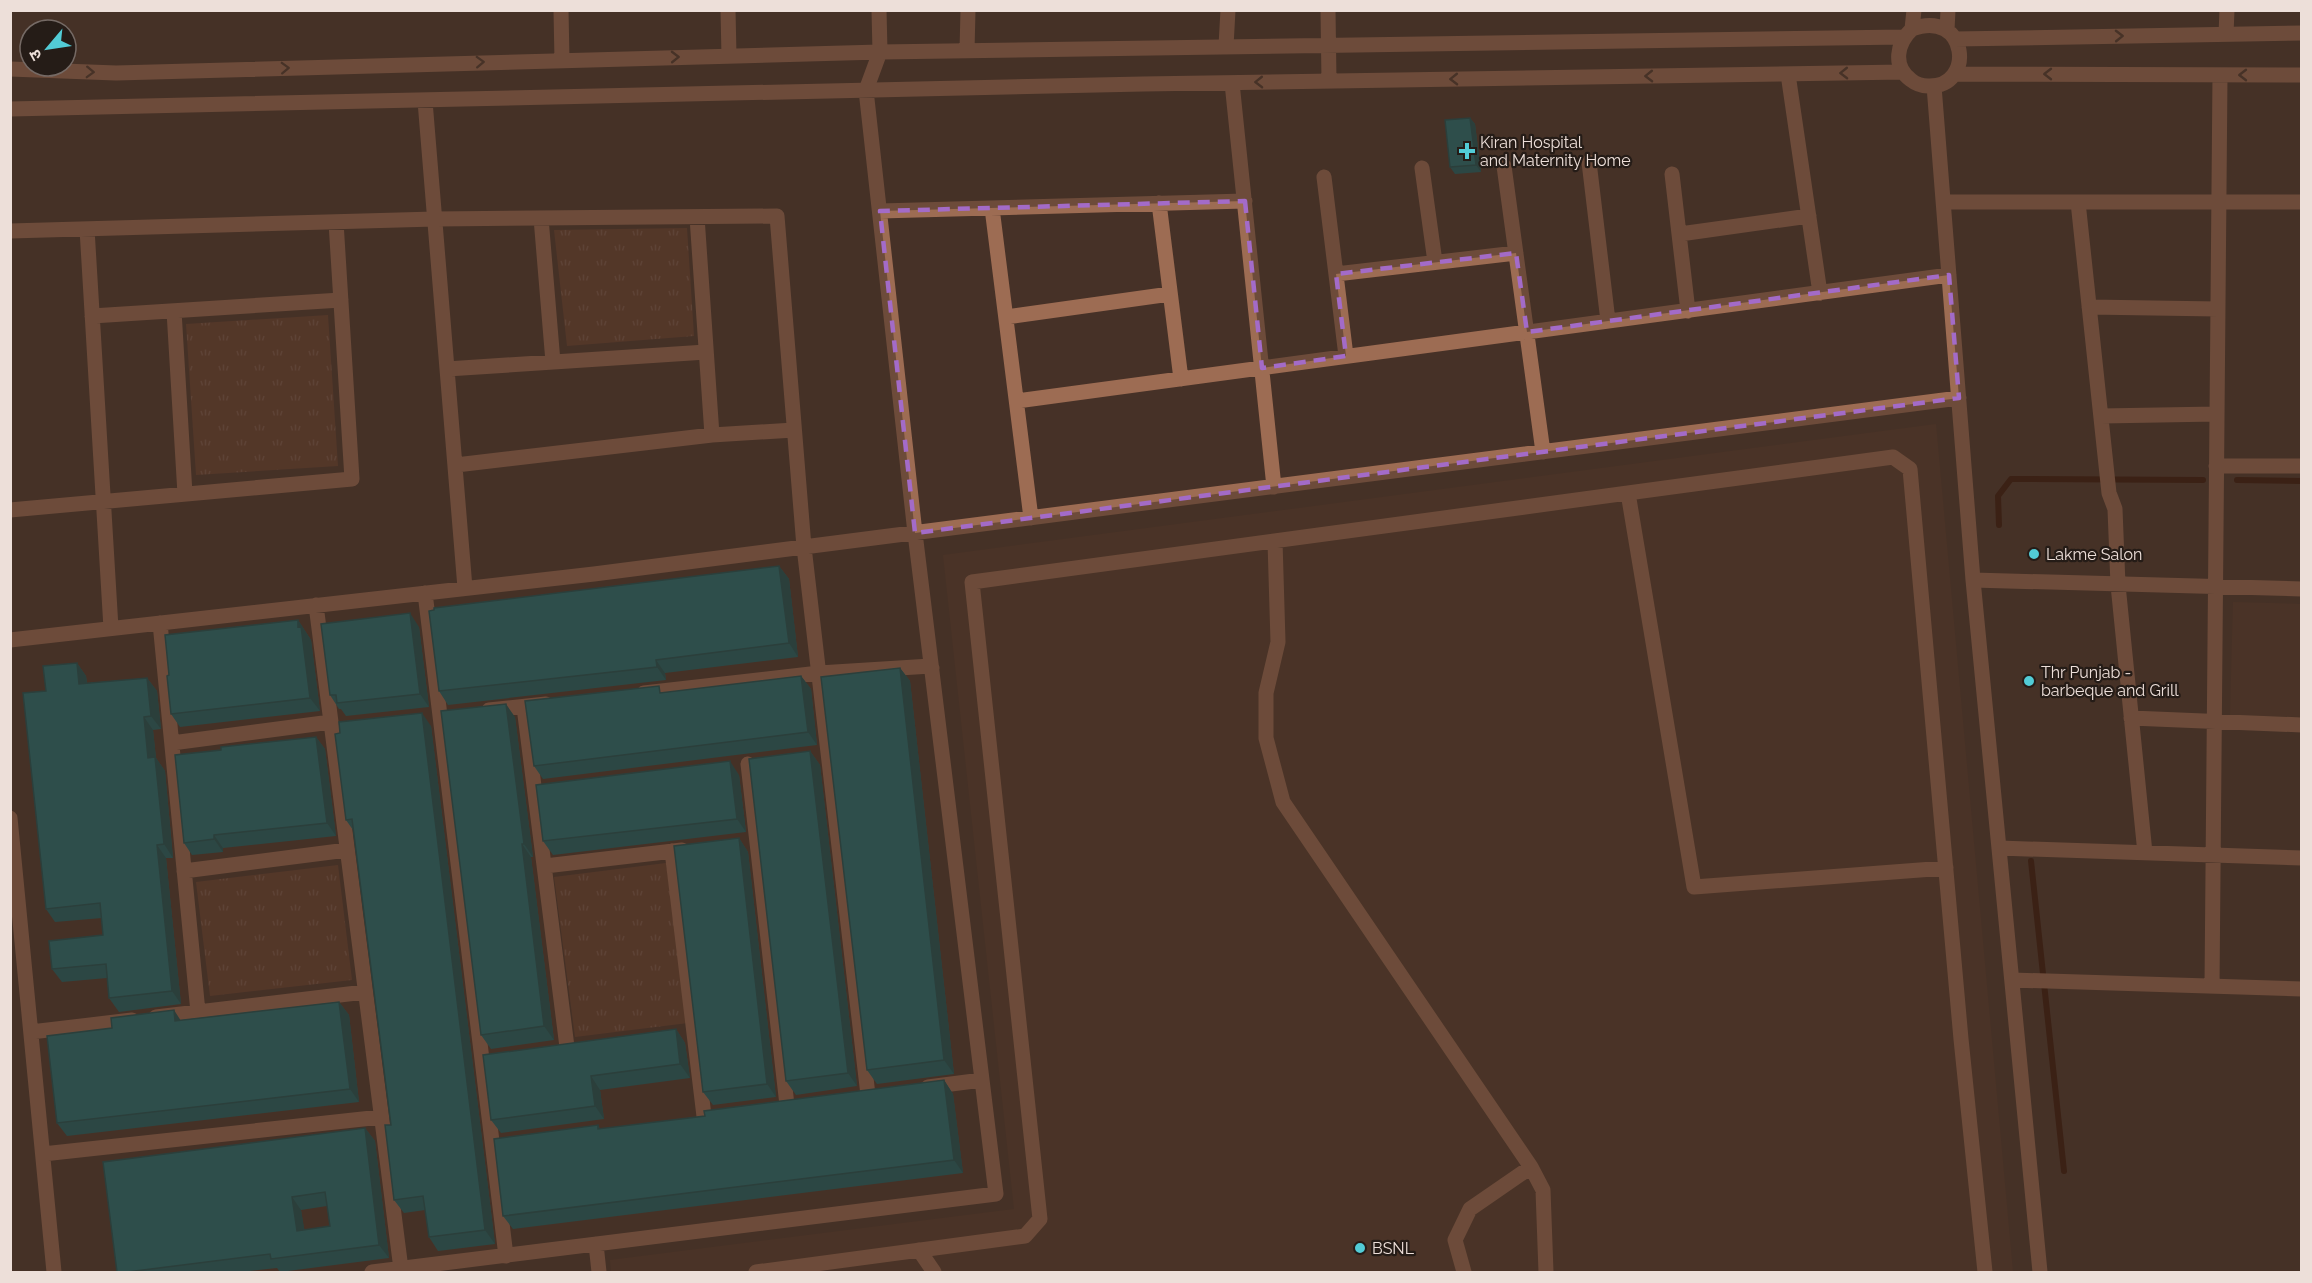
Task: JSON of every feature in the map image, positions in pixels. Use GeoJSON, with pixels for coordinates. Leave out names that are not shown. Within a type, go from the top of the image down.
{"type":"FeatureCollection","features":[{"type":"Feature","properties":{"kind":"street"},"geometry":{"type":"LineString","coordinates":[[561,10],[562,60]]}},
{"type":"Feature","properties":{"kind":"street"},"geometry":{"type":"LineString","coordinates":[[728,10],[729,56]]}},
{"type":"Feature","properties":{"kind":"street"},"geometry":{"type":"LineString","coordinates":[[372,1272],[422,1269],[596,1244],[996,1194],[915,532],[866,90],[880,52],[879,10]]}},
{"type":"Feature","properties":{"kind":"street"},"geometry":{"type":"LineString","coordinates":[[967,51],[968,10]]}},
{"type":"Feature","properties":{"kind":"street"},"geometry":{"type":"LineString","coordinates":[[1226,46],[1228,10]]}},
{"type":"Feature","properties":{"kind":"street"},"geometry":{"type":"LineString","coordinates":[[1328,10],[1329,81]]}},
{"type":"Feature","properties":{"kind":"street"},"geometry":{"type":"LineString","coordinates":[[1914,10],[1908,33],[1899,48],[1899,61],[1903,72],[1914,83],[1922,86],[1934,86],[1946,82],[1954,74],[1960,56],[1951,34],[1948,10]]}},
{"type":"Feature","properties":{"kind":"street"},"geometry":{"type":"LineString","coordinates":[[2226,34],[2227,10]]}},
{"type":"Feature","properties":{"kind":"street"},"geometry":{"type":"LineString","coordinates":[[10,69],[116,73],[880,52],[1908,33],[1924,24],[1936,25],[1951,34],[2301,33]]}},
{"type":"Feature","properties":{"kind":"street"},"geometry":{"type":"LineString","coordinates":[[10,109],[1232,82],[1903,72]]}},
{"type":"Feature","properties":{"kind":"street"},"geometry":{"type":"LineString","coordinates":[[1788,74],[1820,293]]}},
{"type":"Feature","properties":{"kind":"street"},"geometry":{"type":"LineString","coordinates":[[1954,74],[2301,75]]}},
{"type":"Feature","properties":{"kind":"street"},"geometry":{"type":"LineString","coordinates":[[2212,986],[2220,75]]}},
{"type":"Feature","properties":{"kind":"street"},"geometry":{"type":"LineString","coordinates":[[1232,82],[1274,486]]}},
{"type":"Feature","properties":{"kind":"street"},"geometry":{"type":"LineString","coordinates":[[1934,86],[1973,580],[2040,1272]]}},
{"type":"Feature","properties":{"kind":"street"},"geometry":{"type":"LineString","coordinates":[[425,101],[465,588]]}},
{"type":"Feature","properties":{"kind":"street"},"geometry":{"type":"LineString","coordinates":[[1589,162],[1608,321]]}},
{"type":"Feature","properties":{"kind":"street"},"geometry":{"type":"LineString","coordinates":[[1504,166],[1543,452]]}},
{"type":"Feature","properties":{"kind":"street"},"geometry":{"type":"LineString","coordinates":[[1422,168],[1435,262]]}},
{"type":"Feature","properties":{"kind":"street"},"geometry":{"type":"LineString","coordinates":[[1672,174],[1688,310]]}},
{"type":"Feature","properties":{"kind":"street"},"geometry":{"type":"LineString","coordinates":[[1324,177],[1346,356]]}},
{"type":"Feature","properties":{"kind":"street"},"geometry":{"type":"LineString","coordinates":[[880,211],[1245,201]]}},
{"type":"Feature","properties":{"kind":"street"},"geometry":{"type":"LineString","coordinates":[[1944,202],[2301,202]]}},
{"type":"Feature","properties":{"kind":"street"},"geometry":{"type":"LineString","coordinates":[[2078,202],[2108,488],[2115,509],[2118,585],[2145,854]]}},
{"type":"Feature","properties":{"kind":"street"},"geometry":{"type":"LineString","coordinates":[[1159,203],[1181,379]]}},
{"type":"Feature","properties":{"kind":"street"},"geometry":{"type":"LineString","coordinates":[[992,208],[1031,518]]}},
{"type":"Feature","properties":{"kind":"street"},"geometry":{"type":"LineString","coordinates":[[10,231],[435,219],[777,216],[804,547],[819,673],[823,755],[868,1095]]}},
{"type":"Feature","properties":{"kind":"street"},"geometry":{"type":"LineString","coordinates":[[1680,234],[1809,216]]}},
{"type":"Feature","properties":{"kind":"street"},"geometry":{"type":"LineString","coordinates":[[697,217],[711,435]]}},
{"type":"Feature","properties":{"kind":"street"},"geometry":{"type":"LineString","coordinates":[[541,218],[553,362]]}},
{"type":"Feature","properties":{"kind":"street"},"geometry":{"type":"LineString","coordinates":[[10,510],[352,480],[336,222]]}},
{"type":"Feature","properties":{"kind":"street"},"geometry":{"type":"LineString","coordinates":[[87,229],[111,628]]}},
{"type":"Feature","properties":{"kind":"street"},"geometry":{"type":"LineString","coordinates":[[1336,274],[1516,253]]}},
{"type":"Feature","properties":{"kind":"street"},"geometry":{"type":"LineString","coordinates":[[1017,401],[1949,275]]}},
{"type":"Feature","properties":{"kind":"street"},"geometry":{"type":"LineString","coordinates":[[1006,317],[1170,294]]}},
{"type":"Feature","properties":{"kind":"street"},"geometry":{"type":"LineString","coordinates":[[92,316],[341,300]]}},
{"type":"Feature","properties":{"kind":"street"},"geometry":{"type":"LineString","coordinates":[[2089,307],[2218,309]]}},
{"type":"Feature","properties":{"kind":"street"},"geometry":{"type":"LineString","coordinates":[[174,311],[185,494]]}},
{"type":"Feature","properties":{"kind":"street"},"geometry":{"type":"LineString","coordinates":[[447,369],[706,352]]}},
{"type":"Feature","properties":{"kind":"street"},"geometry":{"type":"LineString","coordinates":[[10,640],[804,547],[1959,398]]}},
{"type":"Feature","properties":{"kind":"street"},"geometry":{"type":"LineString","coordinates":[[2101,416],[2217,414]]}},
{"type":"Feature","properties":{"kind":"street"},"geometry":{"type":"LineString","coordinates":[[456,465],[711,435],[794,430]]}},
{"type":"Feature","properties":{"kind":"street"},"geometry":{"type":"LineString","coordinates":[[756,1272],[1025,1236],[1040,1219],[972,582],[1893,457],[1910,469],[1985,1272]]}},
{"type":"Feature","properties":{"kind":"street"},"geometry":{"type":"LineString","coordinates":[[2216,466],[2301,466]]}},
{"type":"Feature","properties":{"kind":"street"},"geometry":{"type":"LineString","coordinates":[[1628,494],[1694,887],[1946,868]]}},
{"type":"Feature","properties":{"kind":"street"},"geometry":{"type":"LineString","coordinates":[[1275,541],[1278,642],[1266,693],[1266,738],[1282,802],[1532,1167],[1543,1190],[1546,1272]]}},
{"type":"Feature","properties":{"kind":"street"},"geometry":{"type":"LineString","coordinates":[[1973,580],[2301,590]]}},
{"type":"Feature","properties":{"kind":"street"},"geometry":{"type":"LineString","coordinates":[[425,593],[439,716],[498,1143],[506,1256]]}},
{"type":"Feature","properties":{"kind":"street"},"geometry":{"type":"LineString","coordinates":[[316,605],[335,726],[347,850],[401,1269]]}},
{"type":"Feature","properties":{"kind":"street"},"geometry":{"type":"LineString","coordinates":[[160,623],[198,1012]]}},
{"type":"Feature","properties":{"kind":"street"},"geometry":{"type":"LineString","coordinates":[[630,695],[819,673],[931,666],[932,668]]}},
{"type":"Feature","properties":{"kind":"street"},"geometry":{"type":"LineString","coordinates":[[471,712],[560,703]]}},
{"type":"Feature","properties":{"kind":"street"},"geometry":{"type":"LineString","coordinates":[[524,706],[541,789],[544,866],[567,1047]]}},
{"type":"Feature","properties":{"kind":"street"},"geometry":{"type":"LineString","coordinates":[[2131,718],[2301,725]]}},
{"type":"Feature","properties":{"kind":"street"},"geometry":{"type":"LineString","coordinates":[[172,743],[335,726]]}},
{"type":"Feature","properties":{"kind":"street"},"geometry":{"type":"LineString","coordinates":[[748,764],[752,842],[788,1105]]}},
{"type":"Feature","properties":{"kind":"street"},"geometry":{"type":"LineString","coordinates":[[10,818],[16,935],[31,1032],[54,1272]]}},
{"type":"Feature","properties":{"kind":"street"},"geometry":{"type":"LineString","coordinates":[[544,866],[693,848]]}},
{"type":"Feature","properties":{"kind":"street"},"geometry":{"type":"LineString","coordinates":[[1999,848],[2301,858]]}},
{"type":"Feature","properties":{"kind":"street"},"geometry":{"type":"LineString","coordinates":[[184,871],[347,850]]}},
{"type":"Feature","properties":{"kind":"street"},"geometry":{"type":"LineString","coordinates":[[672,851],[687,1030],[703,1116]]}},
{"type":"Feature","properties":{"kind":"street"},"geometry":{"type":"LineString","coordinates":[[2012,980],[2301,989]]}},
{"type":"Feature","properties":{"kind":"street"},"geometry":{"type":"LineString","coordinates":[[31,1032],[365,992]]}},
{"type":"Feature","properties":{"kind":"street"},"geometry":{"type":"LineString","coordinates":[[914,1089],[982,1080]]}},
{"type":"Feature","properties":{"kind":"street"},"geometry":{"type":"LineString","coordinates":[[43,1154],[381,1117]]}},
{"type":"Feature","properties":{"kind":"street"},"geometry":{"type":"LineString","coordinates":[[1464,1272],[1455,1240],[1470,1209],[1532,1167]]}},
{"type":"Feature","properties":{"kind":"street"},"geometry":{"type":"LineString","coordinates":[[596,1244],[599,1272]]}},
{"type":"Feature","properties":{"kind":"street"},"geometry":{"type":"LineString","coordinates":[[919,1250],[934,1272]]}},
{"type":"Feature","properties":{"kind":"highlighted area"},"geometry":{"type":"Polygon","coordinates":[[[1245,201],[1262,368],[1346,356],[1336,274],[1516,253],[1527,332],[1949,275],[1959,398],[915,533],[880,211],[1245,201]]]}},
{"type":"Feature","properties":{"kind":"shaded area"},"geometry":{"type":"Polygon","coordinates":[[[1936,424],[2013,1272],[611,1272],[610,1260],[1014,1209],[943,555],[1936,424]]]}},
{"type":"Feature","properties":{"kind":"shaded area"},"geometry":{"type":"Polygon","coordinates":[[[2233,602],[2301,604],[2301,717],[2230,715],[2233,602]]]}},
{"type":"Feature","properties":{"kind":"green space"},"geometry":{"type":"Polygon","coordinates":[[[687,228],[694,336],[567,346],[554,230],[687,228]]]}},
{"type":"Feature","properties":{"kind":"green space"},"geometry":{"type":"Polygon","coordinates":[[[328,315],[338,466],[196,475],[186,324],[328,315]]]}},
{"type":"Feature","properties":{"kind":"green space"},"geometry":{"type":"Polygon","coordinates":[[[666,863],[688,1023],[575,1037],[554,877],[666,863]]]}},
{"type":"Feature","properties":{"kind":"green space"},"geometry":{"type":"Polygon","coordinates":[[[338,865],[352,980],[210,996],[196,882],[338,865]]]}},
{"type":"Feature","properties":{"kind":"building"},"geometry":{"type":"Polygon","coordinates":[[[1470,118],[1476,165],[1450,167],[1445,120],[1470,118]]]}},
{"type":"Feature","properties":{"kind":"building"},"geometry":{"type":"Polygon","coordinates":[[[779,566],[789,643],[656,660],[657,667],[439,691],[429,611],[434,608],[779,566]]]}},
{"type":"Feature","properties":{"kind":"building"},"geometry":{"type":"Polygon","coordinates":[[[410,613],[420,694],[337,703],[336,695],[330,695],[321,624],[410,613]]]}},
{"type":"Feature","properties":{"kind":"building"},"geometry":{"type":"Polygon","coordinates":[[[298,620],[298,627],[301,626],[310,698],[171,714],[165,635],[298,620]]]}},
{"type":"Feature","properties":{"kind":"building"},"geometry":{"type":"Polygon","coordinates":[[[77,663],[79,684],[147,678],[151,716],[144,717],[148,758],[155,757],[164,844],[157,845],[172,991],[109,998],[106,964],[52,969],[49,941],[103,935],[100,903],[46,909],[23,693],[46,691],[43,666],[77,663]]]}},
{"type":"Feature","properties":{"kind":"building"},"geometry":{"type":"Polygon","coordinates":[[[900,668],[944,1060],[867,1070],[821,677],[900,668]]]}},
{"type":"Feature","properties":{"kind":"building"},"geometry":{"type":"Polygon","coordinates":[[[801,676],[808,732],[534,766],[525,701],[659,686],[660,693],[801,676]]]}},
{"type":"Feature","properties":{"kind":"building"},"geometry":{"type":"Polygon","coordinates":[[[506,704],[544,1026],[481,1035],[441,711],[506,704]]]}},
{"type":"Feature","properties":{"kind":"building"},"geometry":{"type":"Polygon","coordinates":[[[422,713],[485,1230],[429,1237],[423,1196],[394,1200],[385,1125],[391,1125],[352,819],[346,820],[335,734],[340,733],[339,722],[422,713]]]}},
{"type":"Feature","properties":{"kind":"building"},"geometry":{"type":"Polygon","coordinates":[[[316,737],[327,823],[214,835],[214,839],[184,843],[175,755],[221,750],[221,747],[316,737]]]}},
{"type":"Feature","properties":{"kind":"building"},"geometry":{"type":"Polygon","coordinates":[[[810,751],[848,1073],[786,1081],[749,759],[810,751]]]}},
{"type":"Feature","properties":{"kind":"building"},"geometry":{"type":"Polygon","coordinates":[[[730,761],[737,819],[543,841],[536,785],[730,761]]]}},
{"type":"Feature","properties":{"kind":"building"},"geometry":{"type":"Polygon","coordinates":[[[739,838],[767,1084],[703,1092],[674,846],[739,838]]]}},
{"type":"Feature","properties":{"kind":"building"},"geometry":{"type":"Polygon","coordinates":[[[339,1002],[350,1089],[57,1123],[47,1036],[112,1028],[111,1018],[174,1010],[175,1021],[339,1002]]]}},
{"type":"Feature","properties":{"kind":"building"},"geometry":{"type":"Polygon","coordinates":[[[676,1029],[680,1064],[591,1076],[595,1106],[491,1120],[483,1055],[676,1029]]]}},
{"type":"Feature","properties":{"kind":"building"},"geometry":{"type":"Polygon","coordinates":[[[944,1080],[954,1160],[503,1216],[494,1139],[598,1125],[598,1129],[705,1116],[704,1111],[944,1080]]]}},
{"type":"Feature","properties":{"kind":"building"},"geometry":{"type":"Polygon","coordinates":[[[365,1128],[379,1245],[271,1259],[270,1254],[117,1272],[103,1162],[365,1128]],[[325,1192],[292,1197],[297,1231],[330,1226],[325,1192]]]}},
{"type":"Feature","properties":{"kind":"waterway"},"geometry":{"type":"LineString","coordinates":[[1999,525],[1998,496],[2011,479],[2203,480]]}},
{"type":"Feature","properties":{"kind":"waterway"},"geometry":{"type":"LineString","coordinates":[[2237,480],[2302,481]]}},
{"type":"Feature","properties":{"kind":"waterway"},"geometry":{"type":"LineString","coordinates":[[2031,861],[2064,1171]]}},
{"type":"Feature","properties":{"kind":"place","name":"Kiran Hospital and Maternity Home"},"geometry":{"type":"Point","coordinates":[1467,151]}},
{"type":"Feature","properties":{"kind":"place","name":"Lakme Salon"},"geometry":{"type":"Point","coordinates":[2034,554]}},
{"type":"Feature","properties":{"kind":"place","name":"Thr Punjab - barbeque and Grill"},"geometry":{"type":"Point","coordinates":[2029,681]}},
{"type":"Feature","properties":{"kind":"place","name":"BSNL"},"geometry":{"type":"Point","coordinates":[1360,1248]}}]}
